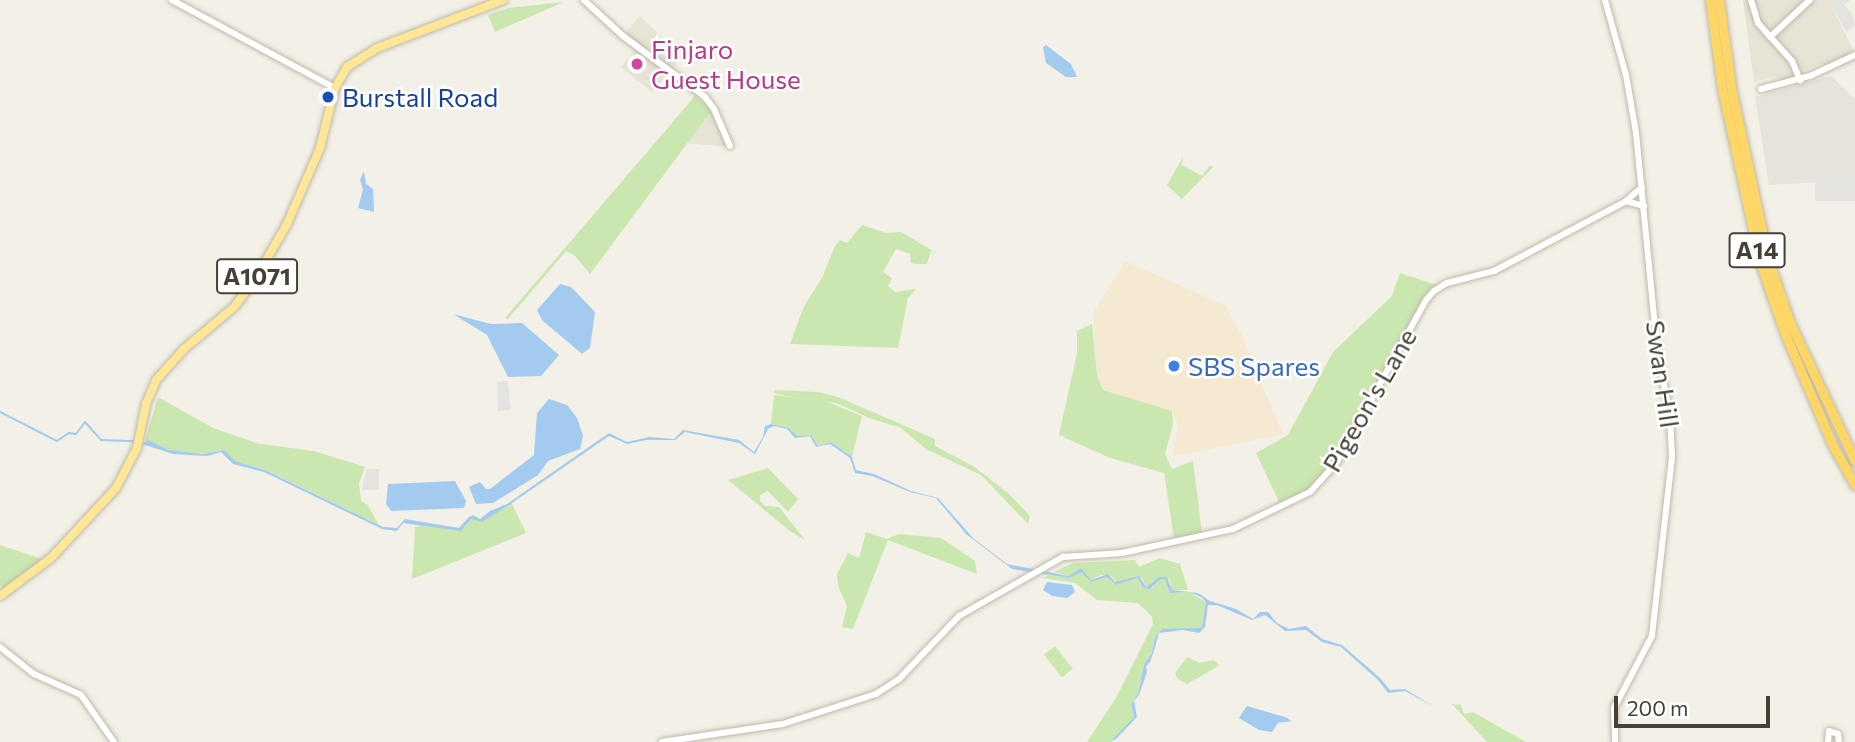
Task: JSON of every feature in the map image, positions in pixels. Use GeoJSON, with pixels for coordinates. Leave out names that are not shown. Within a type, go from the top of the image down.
{"type":"FeatureCollection","features":[{"type":"Feature","properties":{"kind":"highway","name":"A14"},"geometry":{"type":"LineString","coordinates":[[1710,0],[1722,89],[1760,262],[1784,334],[1833,446],[1855,485]]}},
{"type":"Feature","properties":{"kind":"highway","name":"A14"},"geometry":{"type":"LineString","coordinates":[[1719,0],[1732,92],[1769,263],[1791,326],[1855,461]]}},
{"type":"Feature","properties":{"kind":"main road","name":"A1071"},"geometry":{"type":"LineString","coordinates":[[0,596],[33,574],[120,484],[137,448],[146,404],[156,380],[184,349],[234,307],[274,250],[320,148],[335,88],[348,67],[363,54],[503,0]]}},
{"type":"Feature","properties":{"kind":"street"},"geometry":{"type":"LineString","coordinates":[[172,0],[335,88]]}},
{"type":"Feature","properties":{"kind":"street"},"geometry":{"type":"LineString","coordinates":[[584,0],[623,36],[705,97],[714,109],[730,146]]}},
{"type":"Feature","properties":{"kind":"street","name":"Swan Hill"},"geometry":{"type":"LineString","coordinates":[[1605,0],[1626,75],[1642,187],[1657,347],[1670,418],[1672,457],[1652,636],[1614,708],[1615,742]]}},
{"type":"Feature","properties":{"kind":"street"},"geometry":{"type":"LineString","coordinates":[[1751,0],[1756,20],[1792,61],[1800,80]]}},
{"type":"Feature","properties":{"kind":"street"},"geometry":{"type":"LineString","coordinates":[[1770,37],[1810,0]]}},
{"type":"Feature","properties":{"kind":"street"},"geometry":{"type":"LineString","coordinates":[[1762,89],[1800,80],[1855,55]]}},
{"type":"Feature","properties":{"kind":"street","name":"Pigeon's Lane"},"geometry":{"type":"LineString","coordinates":[[662,742],[783,724],[869,697],[899,679],[959,616],[1063,556],[1122,553],[1233,529],[1310,492],[1337,462],[1426,300],[1434,291],[1447,283],[1494,271],[1626,201],[1642,187]]}},
{"type":"Feature","properties":{"kind":"street"},"geometry":{"type":"LineString","coordinates":[[1626,201],[1644,206]]}},
{"type":"Feature","properties":{"kind":"street"},"geometry":{"type":"LineString","coordinates":[[0,647],[34,674],[81,695],[114,742]]}},
{"type":"Feature","properties":{"kind":"street"},"geometry":{"type":"LineString","coordinates":[[1828,742],[1829,731],[1838,734],[1839,742]]}},
{"type":"Feature","properties":{"kind":"shaded area"},"geometry":{"type":"Polygon","coordinates":[[[1743,0],[1829,0],[1855,54],[1827,68],[1823,63],[1782,80],[1774,76],[1754,82],[1743,0]]]}},
{"type":"Feature","properties":{"kind":"shaded area"},"geometry":{"type":"Polygon","coordinates":[[[1829,0],[1850,0],[1844,5],[1852,14],[1855,26],[1846,32],[1829,0]]]}},
{"type":"Feature","properties":{"kind":"shaded area"},"geometry":{"type":"Polygon","coordinates":[[[640,16],[662,37],[657,42],[677,64],[652,92],[621,67],[637,47],[623,36],[640,16]]]}},
{"type":"Feature","properties":{"kind":"shaded area"},"geometry":{"type":"Polygon","coordinates":[[[1831,76],[1855,99],[1855,180],[1769,185],[1755,97],[1831,76]]]}},
{"type":"Feature","properties":{"kind":"shaded area"},"geometry":{"type":"Polygon","coordinates":[[[712,110],[728,147],[685,143],[712,110]]]}},
{"type":"Feature","properties":{"kind":"shaded area"},"geometry":{"type":"Polygon","coordinates":[[[1815,180],[1855,180],[1855,201],[1815,201],[1815,180]]]}},
{"type":"Feature","properties":{"kind":"shaded area","name":"SBS Spares"},"geometry":{"type":"Polygon","coordinates":[[[1125,261],[1226,306],[1243,338],[1283,435],[1173,456],[1178,425],[1172,411],[1103,390],[1097,375],[1093,313],[1125,261]]]}},
{"type":"Feature","properties":{"kind":"shaded area"},"geometry":{"type":"Polygon","coordinates":[[[508,381],[511,410],[498,411],[497,382],[508,381]]]}},
{"type":"Feature","properties":{"kind":"shaded area"},"geometry":{"type":"Polygon","coordinates":[[[367,469],[379,469],[379,490],[362,490],[367,469]]]}},
{"type":"Feature","properties":{"kind":"green space"},"geometry":{"type":"Polygon","coordinates":[[[564,2],[495,32],[488,15],[508,8],[564,2]]]}},
{"type":"Feature","properties":{"kind":"green space"},"geometry":{"type":"Polygon","coordinates":[[[695,96],[712,110],[590,274],[575,256],[566,251],[508,319],[505,318],[695,96]]]}},
{"type":"Feature","properties":{"kind":"green space"},"geometry":{"type":"Polygon","coordinates":[[[1183,157],[1182,165],[1202,176],[1209,166],[1214,166],[1182,199],[1167,185],[1183,157]]]}},
{"type":"Feature","properties":{"kind":"green space"},"geometry":{"type":"Polygon","coordinates":[[[862,225],[886,233],[901,232],[935,252],[931,251],[927,264],[915,264],[911,263],[910,254],[896,249],[883,272],[892,278],[888,286],[895,292],[916,289],[908,298],[898,348],[790,344],[804,306],[822,278],[835,246],[840,240],[847,243],[862,225]]]}},
{"type":"Feature","properties":{"kind":"green space"},"geometry":{"type":"Polygon","coordinates":[[[1400,273],[1440,286],[1430,295],[1343,453],[1319,485],[1281,506],[1256,453],[1288,435],[1333,352],[1392,296],[1400,273]]]}},
{"type":"Feature","properties":{"kind":"green space"},"geometry":{"type":"Polygon","coordinates":[[[1092,324],[1097,375],[1103,390],[1172,411],[1173,424],[1165,454],[1172,469],[1193,461],[1202,533],[1174,539],[1164,473],[1110,458],[1059,435],[1077,353],[1077,331],[1092,324]]]}},
{"type":"Feature","properties":{"kind":"green space"},"geometry":{"type":"Polygon","coordinates":[[[775,390],[819,392],[838,397],[935,439],[935,446],[973,466],[1008,493],[1030,516],[1028,524],[981,475],[926,449],[901,428],[869,418],[836,403],[786,396],[774,393],[775,390]]]}},
{"type":"Feature","properties":{"kind":"green space"},"geometry":{"type":"Polygon","coordinates":[[[774,395],[825,401],[862,416],[852,457],[831,442],[818,446],[811,435],[797,436],[789,428],[771,424],[774,395]]]}},
{"type":"Feature","properties":{"kind":"green space"},"geometry":{"type":"Polygon","coordinates":[[[158,397],[213,428],[260,444],[314,451],[365,467],[359,484],[361,501],[367,504],[379,525],[266,470],[235,461],[221,450],[206,454],[173,451],[145,441],[158,397]]]}},
{"type":"Feature","properties":{"kind":"green space"},"geometry":{"type":"Polygon","coordinates":[[[768,468],[798,499],[788,512],[768,491],[760,495],[760,501],[765,506],[779,507],[805,540],[790,531],[728,480],[768,468]]]}},
{"type":"Feature","properties":{"kind":"green space"},"geometry":{"type":"Polygon","coordinates":[[[511,502],[526,533],[412,579],[415,527],[426,524],[454,530],[464,528],[471,519],[482,522],[511,502]]]}},
{"type":"Feature","properties":{"kind":"green space"},"geometry":{"type":"Polygon","coordinates":[[[866,532],[887,539],[899,534],[941,538],[975,561],[977,574],[888,540],[853,629],[842,627],[847,606],[838,586],[837,574],[848,553],[859,558],[866,532]]]}},
{"type":"Feature","properties":{"kind":"green space"},"geometry":{"type":"Polygon","coordinates":[[[0,545],[42,559],[3,591],[0,585],[0,545]]]}},
{"type":"Feature","properties":{"kind":"green space"},"geometry":{"type":"Polygon","coordinates":[[[1160,558],[1180,564],[1188,590],[1172,590],[1169,579],[1157,578],[1146,587],[1141,577],[1116,582],[1111,576],[1101,575],[1091,580],[1081,568],[1070,576],[1054,572],[1073,563],[1135,560],[1139,567],[1160,558]]]}},
{"type":"Feature","properties":{"kind":"green space"},"geometry":{"type":"Polygon","coordinates":[[[1081,571],[1091,582],[1107,577],[1116,585],[1139,578],[1140,585],[1151,589],[1159,580],[1166,579],[1170,593],[1189,592],[1206,602],[1204,625],[1200,630],[1162,629],[1155,637],[1152,653],[1144,665],[1138,695],[1131,703],[1134,717],[1110,742],[1087,742],[1116,698],[1153,624],[1152,617],[1138,603],[1097,600],[1075,583],[1043,578],[1048,575],[1069,578],[1081,571]]]}},
{"type":"Feature","properties":{"kind":"green space"},"geometry":{"type":"Polygon","coordinates":[[[1055,646],[1073,669],[1062,677],[1044,655],[1055,646]]]}},
{"type":"Feature","properties":{"kind":"green space"},"geometry":{"type":"Polygon","coordinates":[[[1187,657],[1199,663],[1213,660],[1220,665],[1187,684],[1178,679],[1175,673],[1187,657]]]}},
{"type":"Feature","properties":{"kind":"green space"},"geometry":{"type":"Polygon","coordinates":[[[1452,704],[1461,705],[1464,714],[1473,712],[1526,742],[1487,742],[1452,704]]]}},
{"type":"Feature","properties":{"kind":"water"},"geometry":{"type":"Polygon","coordinates":[[[1046,45],[1071,64],[1077,77],[1066,77],[1046,63],[1043,47],[1046,45]]]}},
{"type":"Feature","properties":{"kind":"water"},"geometry":{"type":"Polygon","coordinates":[[[364,171],[366,184],[373,189],[374,212],[358,208],[363,189],[360,180],[364,171]]]}},
{"type":"Feature","properties":{"kind":"water"},"geometry":{"type":"Polygon","coordinates":[[[560,284],[571,287],[595,312],[590,348],[582,354],[542,320],[537,310],[560,284]]]}},
{"type":"Feature","properties":{"kind":"water"},"geometry":{"type":"Polygon","coordinates":[[[453,314],[491,324],[522,323],[559,355],[541,376],[508,377],[487,335],[453,314]]]}},
{"type":"Feature","properties":{"kind":"water"},"geometry":{"type":"Polygon","coordinates":[[[549,399],[567,405],[577,418],[583,436],[580,449],[548,461],[538,475],[493,503],[476,504],[469,487],[480,482],[486,489],[490,489],[534,455],[537,413],[549,399]]]}},
{"type":"Feature","properties":{"kind":"water"},"geometry":{"type":"Polygon","coordinates":[[[771,424],[789,428],[797,436],[811,435],[818,446],[831,442],[852,457],[856,470],[874,474],[911,491],[938,498],[973,538],[1007,564],[1069,576],[1081,568],[1091,580],[1108,574],[1115,582],[1139,576],[1146,587],[1159,577],[1167,577],[1172,590],[1198,593],[1210,601],[1236,609],[1253,619],[1260,612],[1268,612],[1277,623],[1289,629],[1306,626],[1322,639],[1342,645],[1390,690],[1405,689],[1434,707],[1405,691],[1388,693],[1378,680],[1341,647],[1322,642],[1306,630],[1285,631],[1265,615],[1252,620],[1217,605],[1208,605],[1205,627],[1199,633],[1183,630],[1159,633],[1150,662],[1146,666],[1147,672],[1139,695],[1134,701],[1137,717],[1110,742],[1134,717],[1131,704],[1138,694],[1144,665],[1152,653],[1155,637],[1162,629],[1202,628],[1206,602],[1201,597],[1189,592],[1170,593],[1165,579],[1159,580],[1150,589],[1142,587],[1138,578],[1116,585],[1107,577],[1091,582],[1081,572],[1069,578],[1012,569],[966,534],[936,498],[910,492],[872,476],[855,473],[850,458],[830,444],[816,447],[810,436],[795,438],[787,429],[774,426],[768,429],[755,454],[739,443],[685,432],[675,440],[646,440],[627,444],[609,436],[482,522],[471,519],[461,531],[403,523],[397,531],[382,529],[264,472],[233,464],[221,452],[207,456],[173,454],[142,444],[148,440],[169,450],[203,454],[224,450],[235,461],[265,470],[383,527],[397,528],[405,519],[459,528],[473,515],[480,519],[490,511],[507,504],[609,433],[627,442],[649,437],[674,439],[683,430],[739,440],[754,452],[763,437],[765,426],[771,424]]]}},
{"type":"Feature","properties":{"kind":"water"},"geometry":{"type":"Polygon","coordinates":[[[455,481],[466,501],[464,508],[391,511],[386,504],[388,484],[455,481]]]}},
{"type":"Feature","properties":{"kind":"water"},"geometry":{"type":"Polygon","coordinates":[[[1047,582],[1072,585],[1075,592],[1067,598],[1052,596],[1043,590],[1047,582]]]}},
{"type":"Feature","properties":{"kind":"water"},"geometry":{"type":"Polygon","coordinates":[[[1247,706],[1292,721],[1278,723],[1272,732],[1259,730],[1239,718],[1247,706]]]}},
{"type":"Feature","properties":{"kind":"waterway"},"geometry":{"type":"LineString","coordinates":[[0,412],[57,441],[69,433],[76,434],[85,422],[101,440],[135,441]]}},
{"type":"Feature","properties":{"kind":"place","name":"Finjaro Guest House"},"geometry":{"type":"Point","coordinates":[637,64]}},
{"type":"Feature","properties":{"kind":"place","name":"Burstall Road"},"geometry":{"type":"Point","coordinates":[328,97]}},
{"type":"Feature","properties":{"kind":"place","name":"SBS Spares"},"geometry":{"type":"Point","coordinates":[1174,366]}}]}
